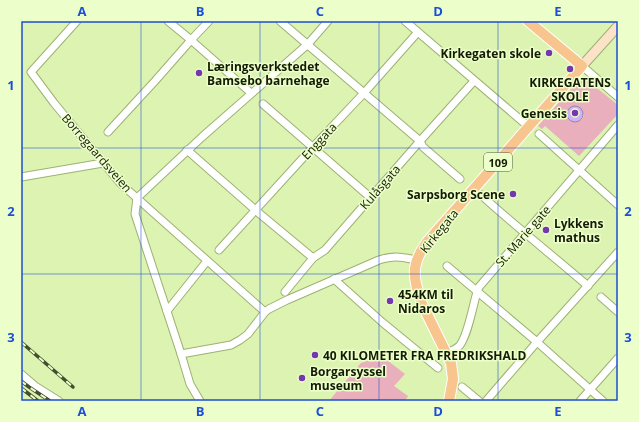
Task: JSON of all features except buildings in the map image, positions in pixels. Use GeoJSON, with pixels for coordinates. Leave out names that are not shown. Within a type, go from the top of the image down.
{"type":"FeatureCollection","features":[{"type":"Feature","properties":{"kind":"main road"},"geometry":{"type":"LineString","coordinates":[[531,22],[582,66]]}},
{"type":"Feature","properties":{"kind":"main road","name":"Kirkegata"},"geometry":{"type":"LineString","coordinates":[[416,260],[427,242],[582,66]]}},
{"type":"Feature","properties":{"kind":"main road"},"geometry":{"type":"LineString","coordinates":[[416,260],[416,284],[422,304],[451,364],[453,379],[449,401]]}},
{"type":"Feature","properties":{"kind":"street","name":"Borregaardsveien"},"geometry":{"type":"LineString","coordinates":[[77,21],[31,72],[103,163],[120,183],[137,198],[134,214],[167,310],[190,384],[200,401]]}},
{"type":"Feature","properties":{"kind":"street"},"geometry":{"type":"LineString","coordinates":[[168,21],[251,93]]}},
{"type":"Feature","properties":{"kind":"street"},"geometry":{"type":"LineString","coordinates":[[108,132],[209,21]]}},
{"type":"Feature","properties":{"kind":"street"},"geometry":{"type":"LineString","coordinates":[[280,21],[420,141],[423,147],[460,179]]}},
{"type":"Feature","properties":{"kind":"street"},"geometry":{"type":"LineString","coordinates":[[181,354],[231,345],[248,334],[265,312],[207,262],[137,198],[187,150],[308,44],[328,21]]}},
{"type":"Feature","properties":{"kind":"street"},"geometry":{"type":"LineString","coordinates":[[405,21],[529,127]]}},
{"type":"Feature","properties":{"kind":"street","name":"Kirkegata"},"geometry":{"type":"LineString","coordinates":[[582,66],[618,26]]}},
{"type":"Feature","properties":{"kind":"street","name":"Enggata"},"geometry":{"type":"LineString","coordinates":[[220,250],[418,32]]}},
{"type":"Feature","properties":{"kind":"street"},"geometry":{"type":"LineString","coordinates":[[582,66],[618,97]]}},
{"type":"Feature","properties":{"kind":"street","name":"Kulåsgata"},"geometry":{"type":"LineString","coordinates":[[285,292],[313,258],[325,250],[474,81]]}},
{"type":"Feature","properties":{"kind":"street"},"geometry":{"type":"LineString","coordinates":[[263,104],[371,198]]}},
{"type":"Feature","properties":{"kind":"street","name":"St. Marie gate"},"geometry":{"type":"LineString","coordinates":[[446,353],[460,345],[465,337],[479,286],[618,126]]}},
{"type":"Feature","properties":{"kind":"street"},"geometry":{"type":"LineString","coordinates":[[539,134],[618,205]]}},
{"type":"Feature","properties":{"kind":"street"},"geometry":{"type":"LineString","coordinates":[[187,150],[313,258]]}},
{"type":"Feature","properties":{"kind":"street"},"geometry":{"type":"LineString","coordinates":[[21,177],[103,163]]}},
{"type":"Feature","properties":{"kind":"street"},"geometry":{"type":"LineString","coordinates":[[480,194],[588,286]]}},
{"type":"Feature","properties":{"kind":"street"},"geometry":{"type":"LineString","coordinates":[[486,401],[618,252]]}},
{"type":"Feature","properties":{"kind":"street","name":"Kirkegata"},"geometry":{"type":"LineString","coordinates":[[265,312],[287,300],[379,260],[400,256],[416,260]]}},
{"type":"Feature","properties":{"kind":"street"},"geometry":{"type":"LineString","coordinates":[[167,310],[207,262]]}},
{"type":"Feature","properties":{"kind":"street"},"geometry":{"type":"LineString","coordinates":[[447,266],[537,342],[603,401]]}},
{"type":"Feature","properties":{"kind":"street"},"geometry":{"type":"LineString","coordinates":[[334,279],[382,322],[438,368]]}},
{"type":"Feature","properties":{"kind":"street"},"geometry":{"type":"LineString","coordinates":[[601,297],[618,312]]}},
{"type":"Feature","properties":{"kind":"street"},"geometry":{"type":"LineString","coordinates":[[580,401],[618,358]]}},
{"type":"Feature","properties":{"kind":"street"},"geometry":{"type":"LineString","coordinates":[[21,374],[35,386],[59,401]]}},
{"type":"Feature","properties":{"kind":"street"},"geometry":{"type":"LineString","coordinates":[[462,387],[479,401]]}},
{"type":"Feature","properties":{"kind":"shaded area"},"geometry":{"type":"Polygon","coordinates":[[[580,81],[588,81],[618,105],[618,114],[579,156],[545,126],[542,129],[538,126],[576,83],[580,81]],[[574,106],[569,109],[568,116],[570,120],[578,122],[584,115],[574,106]]]}},
{"type":"Feature","properties":{"kind":"shaded area"},"geometry":{"type":"Polygon","coordinates":[[[572,106],[578,106],[583,111],[581,120],[578,122],[572,122],[567,117],[567,111],[572,106]]]}},
{"type":"Feature","properties":{"kind":"shaded area"},"geometry":{"type":"Polygon","coordinates":[[[379,354],[405,374],[394,386],[408,396],[405,401],[329,401],[361,363],[374,359],[379,354]]]}},
{"type":"Feature","properties":{"kind":"railway"},"geometry":{"type":"LineString","coordinates":[[21,342],[73,387]]}},
{"type":"Feature","properties":{"kind":"railway"},"geometry":{"type":"LineString","coordinates":[[21,381],[50,401]]}},
{"type":"Feature","properties":{"kind":"railway"},"geometry":{"type":"LineString","coordinates":[[21,388],[38,401]]}},
{"type":"Feature","properties":{"kind":"place","name":"Kirkegaten skole"},"geometry":{"type":"Point","coordinates":[549,53]}},
{"type":"Feature","properties":{"kind":"place","name":"KIRKEGATENS SKOLE"},"geometry":{"type":"Point","coordinates":[570,69]}},
{"type":"Feature","properties":{"kind":"place","name":"Læringsverkstedet Bamsebo barnehage"},"geometry":{"type":"Point","coordinates":[199,73]}},
{"type":"Feature","properties":{"kind":"place","name":"Genesis"},"geometry":{"type":"Point","coordinates":[575,113]}},
{"type":"Feature","properties":{"kind":"place","name":"Sarpsborg Scene"},"geometry":{"type":"Point","coordinates":[513,194]}},
{"type":"Feature","properties":{"kind":"place","name":"Lykkens mathus"},"geometry":{"type":"Point","coordinates":[546,230]}},
{"type":"Feature","properties":{"kind":"place","name":"454KM til Nidaros"},"geometry":{"type":"Point","coordinates":[390,301]}},
{"type":"Feature","properties":{"kind":"place","name":"40 KILOMETER FRA FREDRIKSHALD"},"geometry":{"type":"Point","coordinates":[315,355]}},
{"type":"Feature","properties":{"kind":"place","name":"Borgarsyssel museum"},"geometry":{"type":"Point","coordinates":[302,378]}}]}
